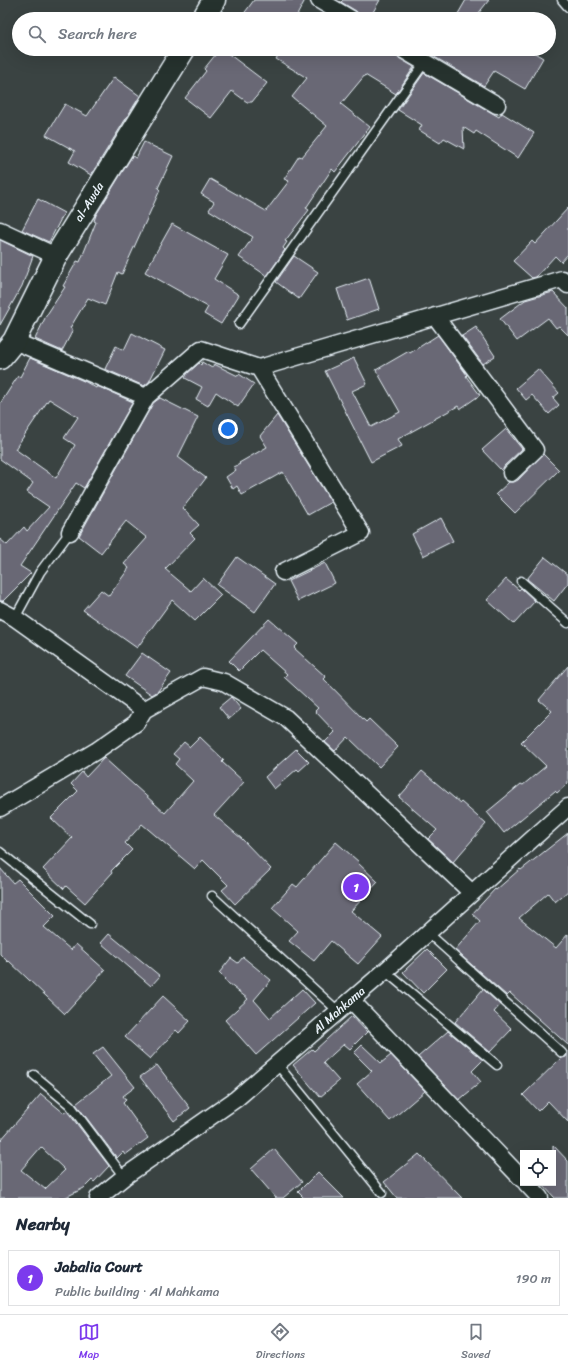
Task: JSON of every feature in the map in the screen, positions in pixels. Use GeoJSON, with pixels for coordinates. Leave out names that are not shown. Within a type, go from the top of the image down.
{"type":"FeatureCollection","features":[{"type":"Feature","properties":{"kind":"main road"},"geometry":{"type":"LineString","coordinates":[[207,12],[214,0]]}},
{"type":"Feature","properties":{"kind":"main road","name":"al-Awda"},"geometry":{"type":"LineString","coordinates":[[0,358],[14,341],[56,256],[180,56]]}},
{"type":"Feature","properties":{"kind":"street"},"geometry":{"type":"LineString","coordinates":[[319,0],[339,12]]}},
{"type":"Feature","properties":{"kind":"street"},"geometry":{"type":"LineString","coordinates":[[414,56],[497,105]]}},
{"type":"Feature","properties":{"kind":"street"},"geometry":{"type":"LineString","coordinates":[[0,230],[56,256]]}},
{"type":"Feature","properties":{"kind":"street"},"geometry":{"type":"LineString","coordinates":[[70,532],[146,397],[202,349],[259,368],[562,279],[568,285]]}},
{"type":"Feature","properties":{"kind":"street"},"geometry":{"type":"LineString","coordinates":[[435,316],[535,450],[511,473]]}},
{"type":"Feature","properties":{"kind":"street"},"geometry":{"type":"LineString","coordinates":[[14,341],[146,397]]}},
{"type":"Feature","properties":{"kind":"street"},"geometry":{"type":"LineString","coordinates":[[259,368],[361,533],[283,572]]}},
{"type":"Feature","properties":{"kind":"street"},"geometry":{"type":"LineString","coordinates":[[0,610],[15,618],[144,710]]}},
{"type":"Feature","properties":{"kind":"street"},"geometry":{"type":"LineString","coordinates":[[0,808],[96,751],[136,724],[144,710],[203,677],[224,682],[286,718],[472,892]]}},
{"type":"Feature","properties":{"kind":"street","name":"Al Mahkama"},"geometry":{"type":"LineString","coordinates":[[98,1198],[124,1177],[236,1098],[277,1064],[385,971],[568,807]]}},
{"type":"Feature","properties":{"kind":"street"},"geometry":{"type":"LineString","coordinates":[[351,1000],[520,1177]]}},
{"type":"Feature","properties":{"kind":"street"},"geometry":{"type":"LineString","coordinates":[[529,1186],[540,1198]]}},
{"type":"Feature","properties":{"kind":"lane"},"geometry":{"type":"LineString","coordinates":[[562,0],[568,7]]}},
{"type":"Feature","properties":{"kind":"lane"},"geometry":{"type":"LineString","coordinates":[[239,324],[425,62]]}},
{"type":"Feature","properties":{"kind":"lane"},"geometry":{"type":"LineString","coordinates":[[15,618],[40,572],[70,532]]}},
{"type":"Feature","properties":{"kind":"lane"},"geometry":{"type":"LineString","coordinates":[[521,581],[568,623]]}},
{"type":"Feature","properties":{"kind":"lane"},"geometry":{"type":"LineString","coordinates":[[0,852],[90,924]]}},
{"type":"Feature","properties":{"kind":"lane"},"geometry":{"type":"LineString","coordinates":[[212,896],[338,1011]]}},
{"type":"Feature","properties":{"kind":"lane"},"geometry":{"type":"LineString","coordinates":[[427,932],[562,1053]]}},
{"type":"Feature","properties":{"kind":"lane"},"geometry":{"type":"LineString","coordinates":[[385,971],[497,1066]]}},
{"type":"Feature","properties":{"kind":"lane"},"geometry":{"type":"LineString","coordinates":[[277,1064],[382,1193]]}},
{"type":"Feature","properties":{"kind":"lane"},"geometry":{"type":"LineString","coordinates":[[34,1076],[70,1105],[124,1177]]}},
{"type":"Feature","properties":{"kind":"building"},"geometry":{"type":"Polygon","coordinates":[[[254,0],[305,0],[299,12],[245,12],[254,0]]]}},
{"type":"Feature","properties":{"kind":"building"},"geometry":{"type":"Polygon","coordinates":[[[343,0],[380,0],[373,12],[357,12],[341,2],[343,0]]]}},
{"type":"Feature","properties":{"kind":"building"},"geometry":{"type":"Polygon","coordinates":[[[466,0],[489,0],[480,12],[459,12],[466,0]]]}},
{"type":"Feature","properties":{"kind":"building"},"geometry":{"type":"Polygon","coordinates":[[[214,56],[231,56],[267,83],[252,102],[247,102],[232,91],[211,118],[185,98],[206,71],[204,69],[214,56]]]}},
{"type":"Feature","properties":{"kind":"building"},"geometry":{"type":"Polygon","coordinates":[[[278,56],[396,56],[414,67],[396,94],[365,75],[341,104],[370,127],[335,172],[332,169],[306,208],[309,210],[285,241],[287,242],[283,248],[285,250],[267,276],[239,257],[253,237],[209,210],[214,202],[201,194],[210,179],[266,211],[289,181],[284,179],[299,156],[302,157],[327,126],[292,97],[307,78],[276,59],[278,56]]]}},
{"type":"Feature","properties":{"kind":"building"},"geometry":{"type":"Polygon","coordinates":[[[433,56],[540,56],[543,58],[525,89],[494,71],[484,86],[433,56]]]}},
{"type":"Feature","properties":{"kind":"building"},"geometry":{"type":"Polygon","coordinates":[[[424,73],[499,117],[502,113],[534,133],[518,158],[476,131],[474,134],[463,127],[464,149],[444,138],[440,143],[419,130],[422,125],[398,110],[424,73]]]}},
{"type":"Feature","properties":{"kind":"building"},"geometry":{"type":"Polygon","coordinates":[[[114,77],[140,96],[91,175],[69,162],[75,151],[46,135],[65,104],[87,116],[114,77]]]}},
{"type":"Feature","properties":{"kind":"building"},"geometry":{"type":"Polygon","coordinates":[[[144,142],[173,156],[158,188],[160,190],[122,274],[118,272],[105,305],[88,298],[70,328],[73,330],[62,351],[35,339],[46,316],[65,287],[63,286],[77,261],[80,262],[96,222],[94,221],[96,215],[132,156],[136,158],[144,142]]]}},
{"type":"Feature","properties":{"kind":"building"},"geometry":{"type":"Polygon","coordinates":[[[38,199],[64,213],[49,242],[22,230],[38,199]]]}},
{"type":"Feature","properties":{"kind":"building"},"geometry":{"type":"Polygon","coordinates":[[[568,208],[568,254],[561,262],[555,256],[536,277],[532,278],[513,261],[532,241],[535,244],[568,208]]]}},
{"type":"Feature","properties":{"kind":"building"},"geometry":{"type":"Polygon","coordinates":[[[172,224],[228,255],[214,279],[239,295],[221,324],[204,314],[208,307],[145,272],[172,224]]]}},
{"type":"Feature","properties":{"kind":"building"},"geometry":{"type":"Polygon","coordinates":[[[0,240],[33,256],[22,286],[0,325],[0,240]]]}},
{"type":"Feature","properties":{"kind":"building"},"geometry":{"type":"Polygon","coordinates":[[[294,256],[318,272],[299,299],[276,282],[294,256]]]}},
{"type":"Feature","properties":{"kind":"building"},"geometry":{"type":"Polygon","coordinates":[[[369,278],[379,309],[347,320],[337,289],[369,278]]]}},
{"type":"Feature","properties":{"kind":"building"},"geometry":{"type":"Polygon","coordinates":[[[553,292],[568,308],[568,335],[559,326],[556,328],[548,318],[517,341],[500,319],[525,300],[553,292]]]}},
{"type":"Feature","properties":{"kind":"building"},"geometry":{"type":"Polygon","coordinates":[[[476,327],[495,356],[483,364],[462,336],[476,327]]]}},
{"type":"Feature","properties":{"kind":"building"},"geometry":{"type":"Polygon","coordinates":[[[132,333],[165,350],[149,382],[144,386],[105,369],[116,346],[124,350],[132,333]]]}},
{"type":"Feature","properties":{"kind":"building"},"geometry":{"type":"Polygon","coordinates":[[[438,335],[480,395],[460,409],[458,406],[398,439],[402,446],[371,462],[325,371],[354,358],[367,384],[352,391],[371,427],[400,412],[376,370],[409,351],[410,353],[438,335]]]}},
{"type":"Feature","properties":{"kind":"building"},"geometry":{"type":"Polygon","coordinates":[[[30,358],[86,382],[96,388],[97,386],[133,402],[84,488],[76,483],[20,566],[31,573],[3,601],[0,601],[0,539],[7,545],[24,527],[27,531],[49,507],[27,492],[33,483],[0,459],[0,404],[18,376],[20,377],[30,358]],[[49,399],[15,449],[56,478],[75,445],[64,438],[78,417],[49,399]]]}},
{"type":"Feature","properties":{"kind":"building"},"geometry":{"type":"Polygon","coordinates":[[[202,362],[212,368],[214,364],[238,376],[239,374],[254,384],[238,407],[216,392],[208,406],[196,399],[202,387],[185,378],[187,374],[199,363],[201,365],[202,362]]]}},
{"type":"Feature","properties":{"kind":"building"},"geometry":{"type":"Polygon","coordinates":[[[538,369],[559,393],[553,398],[559,405],[549,414],[532,395],[526,400],[516,388],[538,369]]]}},
{"type":"Feature","properties":{"kind":"building"},"geometry":{"type":"Polygon","coordinates":[[[160,398],[198,417],[178,457],[206,478],[183,508],[199,525],[190,533],[195,538],[165,569],[191,591],[203,578],[221,595],[195,621],[172,600],[137,648],[83,610],[101,590],[109,596],[129,568],[124,564],[147,538],[126,521],[101,553],[79,536],[153,403],[160,398]]]}},
{"type":"Feature","properties":{"kind":"building"},"geometry":{"type":"Polygon","coordinates":[[[277,415],[331,502],[308,515],[283,472],[242,495],[237,486],[233,489],[226,477],[236,470],[234,467],[240,464],[239,463],[267,447],[260,436],[277,415]]]}},
{"type":"Feature","properties":{"kind":"building"},"geometry":{"type":"Polygon","coordinates":[[[506,429],[522,449],[504,466],[502,471],[482,450],[506,429]]]}},
{"type":"Feature","properties":{"kind":"building"},"geometry":{"type":"Polygon","coordinates":[[[543,454],[559,470],[515,513],[496,494],[509,482],[518,480],[543,454]]]}},
{"type":"Feature","properties":{"kind":"building"},"geometry":{"type":"Polygon","coordinates":[[[441,518],[453,541],[423,556],[412,534],[441,518]]]}},
{"type":"Feature","properties":{"kind":"building"},"geometry":{"type":"Polygon","coordinates":[[[237,557],[275,584],[255,612],[217,585],[237,557]]]}},
{"type":"Feature","properties":{"kind":"building"},"geometry":{"type":"Polygon","coordinates":[[[545,557],[568,575],[568,583],[554,601],[527,579],[545,557]]]}},
{"type":"Feature","properties":{"kind":"building"},"geometry":{"type":"Polygon","coordinates":[[[325,563],[335,583],[298,601],[288,581],[325,563]]]}},
{"type":"Feature","properties":{"kind":"building"},"geometry":{"type":"Polygon","coordinates":[[[506,579],[519,590],[521,588],[535,601],[514,624],[487,600],[506,579]]]}},
{"type":"Feature","properties":{"kind":"building"},"geometry":{"type":"Polygon","coordinates":[[[269,619],[298,644],[294,648],[326,677],[324,679],[366,722],[369,719],[398,747],[379,767],[348,737],[335,751],[325,742],[335,732],[315,711],[318,708],[284,677],[287,674],[260,650],[239,671],[229,661],[269,619]]]}},
{"type":"Feature","properties":{"kind":"building"},"geometry":{"type":"Polygon","coordinates":[[[142,653],[171,673],[158,691],[152,695],[125,676],[142,653]]]}},
{"type":"Feature","properties":{"kind":"building"},"geometry":{"type":"Polygon","coordinates":[[[568,666],[568,783],[557,793],[555,791],[504,833],[487,812],[546,766],[521,742],[552,711],[539,700],[568,666]]]}},
{"type":"Feature","properties":{"kind":"building"},"geometry":{"type":"Polygon","coordinates":[[[231,697],[241,709],[229,719],[219,707],[231,697]]]}},
{"type":"Feature","properties":{"kind":"building"},"geometry":{"type":"Polygon","coordinates":[[[200,737],[224,760],[222,762],[244,782],[214,815],[242,839],[271,869],[235,904],[222,890],[228,885],[203,860],[195,869],[142,824],[125,843],[132,850],[111,871],[112,873],[85,903],[66,886],[64,889],[43,869],[72,838],[51,818],[78,791],[71,784],[82,772],[86,777],[104,758],[165,813],[193,781],[175,764],[179,759],[173,754],[184,742],[190,747],[200,737]]]}},
{"type":"Feature","properties":{"kind":"building"},"geometry":{"type":"Polygon","coordinates":[[[296,749],[309,762],[299,771],[297,769],[274,789],[265,777],[296,749]]]}},
{"type":"Feature","properties":{"kind":"building"},"geometry":{"type":"Polygon","coordinates":[[[422,771],[486,824],[453,862],[428,839],[437,830],[399,797],[422,771]]]}},
{"type":"Feature","properties":{"kind":"building"},"geometry":{"type":"Polygon","coordinates":[[[568,833],[568,891],[555,902],[548,893],[519,918],[556,948],[568,934],[568,1045],[510,993],[507,996],[455,950],[480,921],[472,914],[495,889],[496,890],[520,869],[521,870],[568,833]]]}},
{"type":"Feature","properties":{"kind":"building"},"geometry":{"type":"Polygon","coordinates":[[[336,842],[359,862],[358,863],[378,882],[351,911],[382,937],[358,964],[331,941],[314,961],[289,941],[298,931],[272,908],[293,884],[297,887],[336,842]]]}},
{"type":"Feature","properties":{"kind":"building"},"geometry":{"type":"Polygon","coordinates":[[[0,868],[13,883],[18,879],[55,916],[44,927],[71,950],[76,944],[105,970],[65,1014],[0,954],[0,868]]]}},
{"type":"Feature","properties":{"kind":"building"},"geometry":{"type":"Polygon","coordinates":[[[109,934],[160,976],[151,986],[101,943],[109,934]]]}},
{"type":"Feature","properties":{"kind":"building"},"geometry":{"type":"Polygon","coordinates":[[[427,949],[447,969],[423,993],[403,972],[427,949]]]}},
{"type":"Feature","properties":{"kind":"building"},"geometry":{"type":"Polygon","coordinates":[[[243,957],[271,980],[254,1000],[270,1018],[302,989],[315,1003],[256,1055],[225,1020],[248,999],[224,980],[225,979],[219,973],[231,958],[238,963],[243,957]]]}},
{"type":"Feature","properties":{"kind":"building"},"geometry":{"type":"Polygon","coordinates":[[[483,989],[500,1005],[494,1012],[512,1029],[490,1052],[455,1022],[483,989]]]}},
{"type":"Feature","properties":{"kind":"building"},"geometry":{"type":"Polygon","coordinates":[[[163,996],[190,1021],[179,1033],[176,1030],[150,1059],[125,1037],[163,996]]]}},
{"type":"Feature","properties":{"kind":"building"},"geometry":{"type":"Polygon","coordinates":[[[352,1016],[367,1032],[350,1049],[344,1044],[323,1063],[339,1081],[320,1097],[293,1065],[312,1049],[314,1051],[352,1016]]]}},
{"type":"Feature","properties":{"kind":"building"},"geometry":{"type":"Polygon","coordinates":[[[448,1031],[483,1060],[472,1071],[481,1082],[459,1100],[418,1057],[448,1031]]]}},
{"type":"Feature","properties":{"kind":"building"},"geometry":{"type":"Polygon","coordinates":[[[362,1045],[381,1063],[391,1055],[425,1091],[390,1121],[357,1084],[372,1071],[354,1053],[362,1045]]]}},
{"type":"Feature","properties":{"kind":"building"},"geometry":{"type":"Polygon","coordinates":[[[103,1047],[135,1087],[123,1096],[126,1100],[123,1103],[148,1138],[125,1155],[123,1152],[117,1158],[76,1104],[111,1076],[93,1054],[103,1047]]]}},
{"type":"Feature","properties":{"kind":"building"},"geometry":{"type":"Polygon","coordinates":[[[567,1052],[568,1122],[548,1101],[538,1111],[523,1095],[561,1058],[566,1057],[567,1052]]]}},
{"type":"Feature","properties":{"kind":"building"},"geometry":{"type":"Polygon","coordinates":[[[157,1065],[190,1108],[174,1121],[140,1077],[157,1065]]]}},
{"type":"Feature","properties":{"kind":"building"},"geometry":{"type":"Polygon","coordinates":[[[41,1094],[64,1113],[67,1111],[109,1166],[94,1182],[92,1180],[84,1188],[64,1198],[0,1198],[0,1141],[41,1094]],[[41,1147],[21,1170],[45,1189],[65,1170],[41,1147]]]}},
{"type":"Feature","properties":{"kind":"building"},"geometry":{"type":"Polygon","coordinates":[[[553,1145],[568,1161],[568,1198],[555,1198],[544,1186],[556,1186],[556,1150],[553,1150],[553,1145]]]}},
{"type":"Feature","properties":{"kind":"building"},"geometry":{"type":"Polygon","coordinates":[[[274,1149],[302,1182],[283,1198],[276,1198],[251,1169],[274,1149]]]}},
{"type":"Feature","properties":{"kind":"building"},"geometry":{"type":"Polygon","coordinates":[[[419,1154],[462,1198],[397,1198],[384,1182],[419,1154]]]}},
{"type":"Feature","properties":{"kind":"building"},"geometry":{"type":"Polygon","coordinates":[[[318,1172],[344,1198],[304,1198],[298,1192],[318,1172]]]}},
{"type":"Feature","properties":{"kind":"place","name":"Jabalia Court"},"geometry":{"type":"Point","coordinates":[356,887]}}]}
